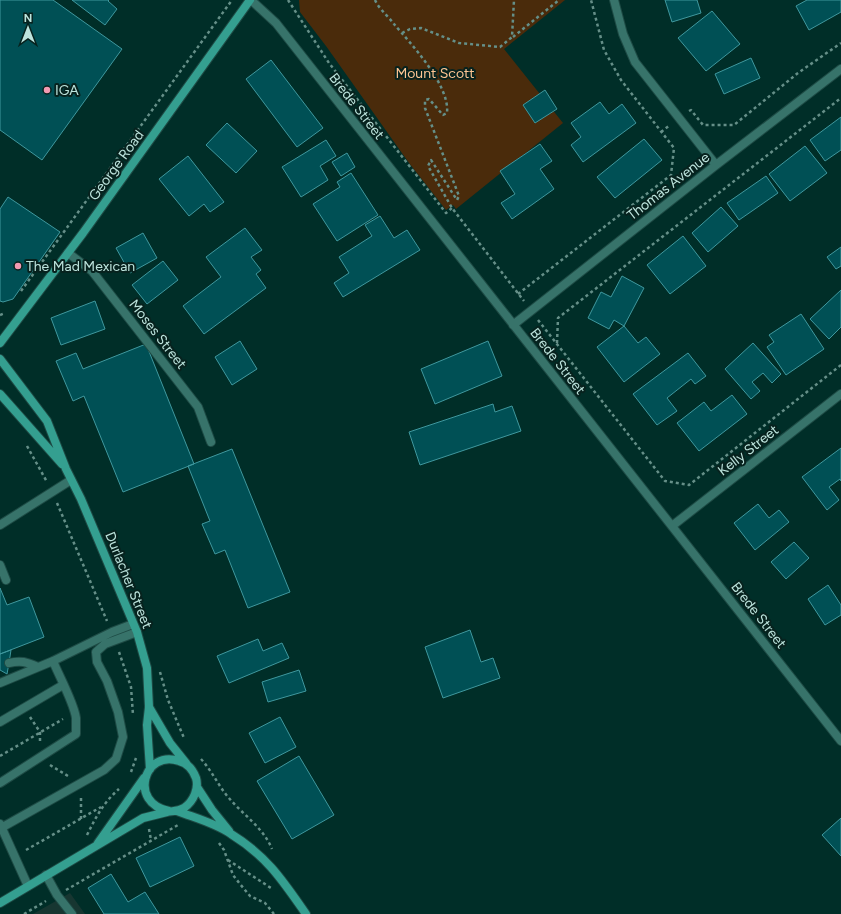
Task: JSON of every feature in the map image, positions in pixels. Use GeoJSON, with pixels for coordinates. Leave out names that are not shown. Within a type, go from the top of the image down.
{"type":"FeatureCollection","features":[{"type":"Feature","properties":{"kind":"main road","name":"George Road"},"geometry":{"type":"LineString","coordinates":[[0,343],[68,253],[250,0]]}},
{"type":"Feature","properties":{"kind":"main road","name":"Durlacher Street"},"geometry":{"type":"LineString","coordinates":[[0,359],[47,421],[66,469],[137,632],[147,668],[149,707],[146,725],[148,772]]}},
{"type":"Feature","properties":{"kind":"main road","name":"Durlacher Street"},"geometry":{"type":"LineString","coordinates":[[0,394],[66,469]]}},
{"type":"Feature","properties":{"kind":"main road","name":"Durlacher Street"},"geometry":{"type":"LineString","coordinates":[[149,707],[170,743],[187,765]]}},
{"type":"Feature","properties":{"kind":"main road"},"geometry":{"type":"LineString","coordinates":[[0,903],[46,875],[95,847],[143,818],[184,808],[191,802],[197,787],[193,771],[180,761],[168,759],[156,763],[95,847]]}},
{"type":"Feature","properties":{"kind":"main road"},"geometry":{"type":"LineString","coordinates":[[148,772],[144,784],[145,792],[148,799],[154,806],[161,810],[173,811],[230,833]]}},
{"type":"Feature","properties":{"kind":"main road"},"geometry":{"type":"LineString","coordinates":[[197,787],[212,810],[230,833],[262,857],[279,874],[306,914]]}},
{"type":"Feature","properties":{"kind":"street","name":"Brede Street"},"geometry":{"type":"LineString","coordinates":[[250,0],[276,24],[841,741]]}},
{"type":"Feature","properties":{"kind":"street"},"geometry":{"type":"LineString","coordinates":[[614,0],[623,34],[635,62],[716,165]]}},
{"type":"Feature","properties":{"kind":"street","name":"Thomas Avenue"},"geometry":{"type":"LineString","coordinates":[[513,325],[716,165],[841,70]]}},
{"type":"Feature","properties":{"kind":"street","name":"Moses Street"},"geometry":{"type":"LineString","coordinates":[[68,253],[92,271],[198,407],[211,442]]}},
{"type":"Feature","properties":{"kind":"street","name":"Kelly Street"},"geometry":{"type":"LineString","coordinates":[[672,526],[841,394]]}},
{"type":"Feature","properties":{"kind":"street"},"geometry":{"type":"LineString","coordinates":[[0,525],[71,480]]}},
{"type":"Feature","properties":{"kind":"street"},"geometry":{"type":"LineString","coordinates":[[0,565],[6,580]]}},
{"type":"Feature","properties":{"kind":"street"},"geometry":{"type":"LineString","coordinates":[[0,683],[53,662],[112,632],[133,624]]}},
{"type":"Feature","properties":{"kind":"street"},"geometry":{"type":"LineString","coordinates":[[28,886],[1,826],[104,770],[116,759],[123,737],[118,712],[107,682],[97,662],[96,652],[105,644],[137,632]]}},
{"type":"Feature","properties":{"kind":"street"},"geometry":{"type":"LineString","coordinates":[[9,663],[18,661],[38,667]]}},
{"type":"Feature","properties":{"kind":"street"},"geometry":{"type":"LineString","coordinates":[[0,783],[76,734],[76,717],[68,694],[53,662]]}},
{"type":"Feature","properties":{"kind":"street"},"geometry":{"type":"LineString","coordinates":[[0,722],[63,685]]}},
{"type":"Feature","properties":{"kind":"street"},"geometry":{"type":"LineString","coordinates":[[46,875],[57,895],[72,914]]}},
{"type":"Feature","properties":{"kind":"path"},"geometry":{"type":"LineString","coordinates":[[18,295],[232,0]]}},
{"type":"Feature","properties":{"kind":"path"},"geometry":{"type":"LineString","coordinates":[[288,0],[329,63],[446,213],[452,208]]}},
{"type":"Feature","properties":{"kind":"path"},"geometry":{"type":"LineString","coordinates":[[375,0],[435,74],[443,91],[448,108],[447,113],[443,115],[430,99],[425,100],[425,108],[459,196],[457,200],[431,160],[428,166],[452,208],[523,300]]}},
{"type":"Feature","properties":{"kind":"path"},"geometry":{"type":"LineString","coordinates":[[512,37],[514,0]]}},
{"type":"Feature","properties":{"kind":"path"},"geometry":{"type":"LineString","coordinates":[[402,33],[410,29],[420,28],[459,43],[500,47],[559,0]]}},
{"type":"Feature","properties":{"kind":"path"},"geometry":{"type":"LineString","coordinates":[[518,294],[671,175],[674,148],[621,80],[604,50],[592,0]]}},
{"type":"Feature","properties":{"kind":"path"},"geometry":{"type":"LineString","coordinates":[[687,113],[691,110],[703,125],[734,125],[798,73],[841,43]]}},
{"type":"Feature","properties":{"kind":"path"},"geometry":{"type":"LineString","coordinates":[[557,343],[558,318],[841,98]]}},
{"type":"Feature","properties":{"kind":"path"},"geometry":{"type":"LineString","coordinates":[[661,132],[669,126]]}},
{"type":"Feature","properties":{"kind":"path"},"geometry":{"type":"LineString","coordinates":[[0,315],[5,314],[10,308]]}},
{"type":"Feature","properties":{"kind":"path"},"geometry":{"type":"LineString","coordinates":[[540,322],[665,481],[689,485],[841,365]]}},
{"type":"Feature","properties":{"kind":"path"},"geometry":{"type":"LineString","coordinates":[[24,441],[52,492],[109,626]]}},
{"type":"Feature","properties":{"kind":"path"},"geometry":{"type":"LineString","coordinates":[[161,673],[168,700],[185,739]]}},
{"type":"Feature","properties":{"kind":"path"},"geometry":{"type":"LineString","coordinates":[[0,756],[68,716]]}},
{"type":"Feature","properties":{"kind":"path"},"geometry":{"type":"LineString","coordinates":[[40,732],[38,758],[80,783],[81,819]]}},
{"type":"Feature","properties":{"kind":"path"},"geometry":{"type":"LineString","coordinates":[[198,756],[210,769],[228,797],[257,826],[270,844],[274,855]]}},
{"type":"Feature","properties":{"kind":"path"},"geometry":{"type":"LineString","coordinates":[[14,856],[102,807],[122,786]]}},
{"type":"Feature","properties":{"kind":"path"},"geometry":{"type":"LineString","coordinates":[[24,914],[178,825]]}},
{"type":"Feature","properties":{"kind":"path"},"geometry":{"type":"LineString","coordinates":[[149,830],[152,840]]}},
{"type":"Feature","properties":{"kind":"path"},"geometry":{"type":"LineString","coordinates":[[216,837],[224,850],[233,875],[250,896],[265,902],[274,914]]}},
{"type":"Feature","properties":{"kind":"path"},"geometry":{"type":"LineString","coordinates":[[228,860],[271,888],[297,900]]}},
{"type":"Feature","properties":{"kind":"shaded area"},"geometry":{"type":"Polygon","coordinates":[[[70,893],[85,914],[33,914],[70,893]]]}},
{"type":"Feature","properties":{"kind":"green space","name":"Mount Scott"},"geometry":{"type":"Polygon","coordinates":[[[299,0],[565,0],[504,49],[563,123],[456,209],[453,205],[446,210],[409,163],[300,12],[299,0]]]}},
{"type":"Feature","properties":{"kind":"building","name":"IGA"},"geometry":{"type":"Polygon","coordinates":[[[0,0],[53,0],[122,49],[42,160],[0,130],[0,0]]]}},
{"type":"Feature","properties":{"kind":"building"},"geometry":{"type":"Polygon","coordinates":[[[72,0],[109,0],[108,1],[117,9],[105,25],[72,0]]]}},
{"type":"Feature","properties":{"kind":"building"},"geometry":{"type":"Polygon","coordinates":[[[665,0],[697,0],[701,13],[672,22],[665,0]]]}},
{"type":"Feature","properties":{"kind":"building"},"geometry":{"type":"Polygon","coordinates":[[[807,0],[841,0],[841,12],[809,30],[796,6],[807,0]]]}},
{"type":"Feature","properties":{"kind":"building"},"geometry":{"type":"Polygon","coordinates":[[[712,11],[740,44],[706,71],[678,38],[712,11]]]}},
{"type":"Feature","properties":{"kind":"building"},"geometry":{"type":"Polygon","coordinates":[[[751,58],[760,78],[724,94],[715,74],[751,58]]]}},
{"type":"Feature","properties":{"kind":"building"},"geometry":{"type":"Polygon","coordinates":[[[271,60],[323,128],[297,147],[246,79],[271,60]]]}},
{"type":"Feature","properties":{"kind":"building"},"geometry":{"type":"Polygon","coordinates":[[[545,90],[557,109],[535,123],[523,105],[545,90]]]}},
{"type":"Feature","properties":{"kind":"building"},"geometry":{"type":"Polygon","coordinates":[[[600,102],[609,114],[622,104],[636,123],[583,162],[571,145],[581,137],[571,123],[600,102]]]}},
{"type":"Feature","properties":{"kind":"building"},"geometry":{"type":"Polygon","coordinates":[[[841,117],[841,150],[825,161],[810,140],[841,117]]]}},
{"type":"Feature","properties":{"kind":"building"},"geometry":{"type":"Polygon","coordinates":[[[227,123],[257,151],[236,173],[206,145],[227,123]]]}},
{"type":"Feature","properties":{"kind":"building"},"geometry":{"type":"Polygon","coordinates":[[[644,139],[662,160],[615,198],[597,177],[644,139]]]}},
{"type":"Feature","properties":{"kind":"building"},"geometry":{"type":"Polygon","coordinates":[[[326,140],[336,156],[320,166],[328,180],[301,197],[282,167],[326,140]]]}},
{"type":"Feature","properties":{"kind":"building"},"geometry":{"type":"Polygon","coordinates":[[[540,144],[552,161],[540,169],[554,189],[512,219],[501,203],[515,194],[500,171],[540,144]]]}},
{"type":"Feature","properties":{"kind":"building"},"geometry":{"type":"Polygon","coordinates":[[[805,146],[827,173],[790,201],[769,174],[805,146]]]}},
{"type":"Feature","properties":{"kind":"building"},"geometry":{"type":"Polygon","coordinates":[[[347,153],[355,167],[341,176],[332,162],[347,153]]]}},
{"type":"Feature","properties":{"kind":"building"},"geometry":{"type":"Polygon","coordinates":[[[188,156],[224,202],[210,212],[204,204],[189,216],[159,179],[188,156]]]}},
{"type":"Feature","properties":{"kind":"building"},"geometry":{"type":"Polygon","coordinates":[[[351,173],[378,215],[337,241],[313,204],[340,187],[337,182],[351,173]]]}},
{"type":"Feature","properties":{"kind":"building"},"geometry":{"type":"Polygon","coordinates":[[[766,176],[778,193],[739,220],[727,203],[766,176]]]}},
{"type":"Feature","properties":{"kind":"building","name":"The Mad Mexican"},"geometry":{"type":"Polygon","coordinates":[[[8,197],[60,232],[13,299],[3,302],[0,301],[0,209],[8,197]]]}},
{"type":"Feature","properties":{"kind":"building"},"geometry":{"type":"Polygon","coordinates":[[[721,207],[738,226],[708,252],[692,233],[721,207]]]}},
{"type":"Feature","properties":{"kind":"building"},"geometry":{"type":"Polygon","coordinates":[[[380,216],[394,238],[407,230],[420,250],[343,297],[334,283],[349,273],[339,257],[372,236],[365,225],[380,216]]]}},
{"type":"Feature","properties":{"kind":"building"},"geometry":{"type":"Polygon","coordinates":[[[245,228],[262,250],[251,257],[261,270],[256,274],[266,288],[204,334],[183,306],[221,277],[206,257],[245,228]]]}},
{"type":"Feature","properties":{"kind":"building"},"geometry":{"type":"Polygon","coordinates":[[[143,233],[157,258],[130,273],[116,248],[143,233]]]}},
{"type":"Feature","properties":{"kind":"building"},"geometry":{"type":"Polygon","coordinates":[[[683,236],[706,266],[670,294],[647,265],[683,236]]]}},
{"type":"Feature","properties":{"kind":"building"},"geometry":{"type":"Polygon","coordinates":[[[841,247],[841,266],[836,269],[827,257],[841,247]]]}},
{"type":"Feature","properties":{"kind":"building"},"geometry":{"type":"Polygon","coordinates":[[[163,261],[178,280],[147,304],[132,285],[163,261]]]}},
{"type":"Feature","properties":{"kind":"building"},"geometry":{"type":"Polygon","coordinates":[[[622,276],[644,288],[624,326],[614,320],[609,329],[588,318],[601,292],[611,297],[622,276]]]}},
{"type":"Feature","properties":{"kind":"building"},"geometry":{"type":"Polygon","coordinates":[[[841,290],[841,327],[829,339],[810,319],[841,290]]]}},
{"type":"Feature","properties":{"kind":"building"},"geometry":{"type":"Polygon","coordinates":[[[95,301],[105,329],[61,345],[51,318],[95,301]]]}},
{"type":"Feature","properties":{"kind":"building"},"geometry":{"type":"Polygon","coordinates":[[[801,314],[824,349],[786,375],[767,347],[774,342],[769,335],[801,314]]]}},
{"type":"Feature","properties":{"kind":"building"},"geometry":{"type":"Polygon","coordinates":[[[624,326],[638,343],[646,337],[660,354],[624,382],[597,347],[624,326]]]}},
{"type":"Feature","properties":{"kind":"building"},"geometry":{"type":"Polygon","coordinates":[[[240,341],[257,369],[232,385],[215,357],[240,341]]]}},
{"type":"Feature","properties":{"kind":"building"},"geometry":{"type":"Polygon","coordinates":[[[488,341],[502,376],[435,404],[421,369],[488,341]]]}},
{"type":"Feature","properties":{"kind":"building"},"geometry":{"type":"Polygon","coordinates":[[[753,343],[781,374],[772,383],[763,373],[752,382],[760,391],[751,399],[725,369],[753,343]]]}},
{"type":"Feature","properties":{"kind":"building"},"geometry":{"type":"Polygon","coordinates":[[[146,344],[194,464],[123,492],[84,396],[73,401],[56,361],[76,353],[83,369],[146,344]]]}},
{"type":"Feature","properties":{"kind":"building"},"geometry":{"type":"Polygon","coordinates":[[[688,353],[706,376],[695,384],[691,379],[667,398],[677,411],[657,425],[633,394],[688,353]]]}},
{"type":"Feature","properties":{"kind":"building"},"geometry":{"type":"Polygon","coordinates":[[[732,395],[747,414],[699,451],[677,423],[704,402],[711,411],[732,395]]]}},
{"type":"Feature","properties":{"kind":"building"},"geometry":{"type":"Polygon","coordinates":[[[493,404],[495,412],[512,406],[521,431],[420,465],[409,432],[493,404]]]}},
{"type":"Feature","properties":{"kind":"building"},"geometry":{"type":"Polygon","coordinates":[[[841,448],[841,481],[840,479],[829,487],[839,500],[827,510],[802,477],[841,448]]]}},
{"type":"Feature","properties":{"kind":"building"},"geometry":{"type":"Polygon","coordinates":[[[232,449],[290,592],[248,608],[225,550],[215,554],[202,524],[210,521],[188,466],[232,449]]]}},
{"type":"Feature","properties":{"kind":"building"},"geometry":{"type":"Polygon","coordinates":[[[758,504],[769,518],[779,510],[789,522],[755,550],[734,523],[758,504]]]}},
{"type":"Feature","properties":{"kind":"building"},"geometry":{"type":"Polygon","coordinates":[[[794,542],[809,558],[786,579],[771,562],[794,542]]]}},
{"type":"Feature","properties":{"kind":"building"},"geometry":{"type":"Polygon","coordinates":[[[828,585],[841,605],[841,615],[825,625],[808,599],[828,585]]]}},
{"type":"Feature","properties":{"kind":"building"},"geometry":{"type":"Polygon","coordinates":[[[0,588],[7,605],[29,597],[44,637],[0,654],[0,588]]]}},
{"type":"Feature","properties":{"kind":"building"},"geometry":{"type":"Polygon","coordinates":[[[470,630],[481,662],[493,658],[500,678],[443,698],[425,647],[470,630]]]}},
{"type":"Feature","properties":{"kind":"building"},"geometry":{"type":"Polygon","coordinates":[[[258,639],[263,651],[282,643],[289,658],[229,683],[217,656],[258,639]]]}},
{"type":"Feature","properties":{"kind":"building"},"geometry":{"type":"Polygon","coordinates":[[[11,650],[7,674],[0,670],[0,654],[11,650]]]}},
{"type":"Feature","properties":{"kind":"building"},"geometry":{"type":"Polygon","coordinates":[[[299,670],[306,691],[268,702],[262,682],[299,670]]]}},
{"type":"Feature","properties":{"kind":"building"},"geometry":{"type":"Polygon","coordinates":[[[280,717],[296,747],[265,763],[249,733],[280,717]]]}},
{"type":"Feature","properties":{"kind":"building"},"geometry":{"type":"Polygon","coordinates":[[[299,756],[334,815],[292,839],[257,781],[299,756]]]}},
{"type":"Feature","properties":{"kind":"building"},"geometry":{"type":"Polygon","coordinates":[[[841,818],[841,856],[822,835],[841,818]]]}},
{"type":"Feature","properties":{"kind":"building"},"geometry":{"type":"Polygon","coordinates":[[[180,837],[194,866],[150,887],[136,858],[180,837]]]}},
{"type":"Feature","properties":{"kind":"building"},"geometry":{"type":"Polygon","coordinates":[[[111,874],[128,902],[145,892],[159,914],[104,914],[88,888],[111,874]]]}},
{"type":"Feature","properties":{"kind":"place","name":"IGA"},"geometry":{"type":"Point","coordinates":[47,90]}},
{"type":"Feature","properties":{"kind":"place","name":"The Mad Mexican"},"geometry":{"type":"Point","coordinates":[18,266]}}]}
